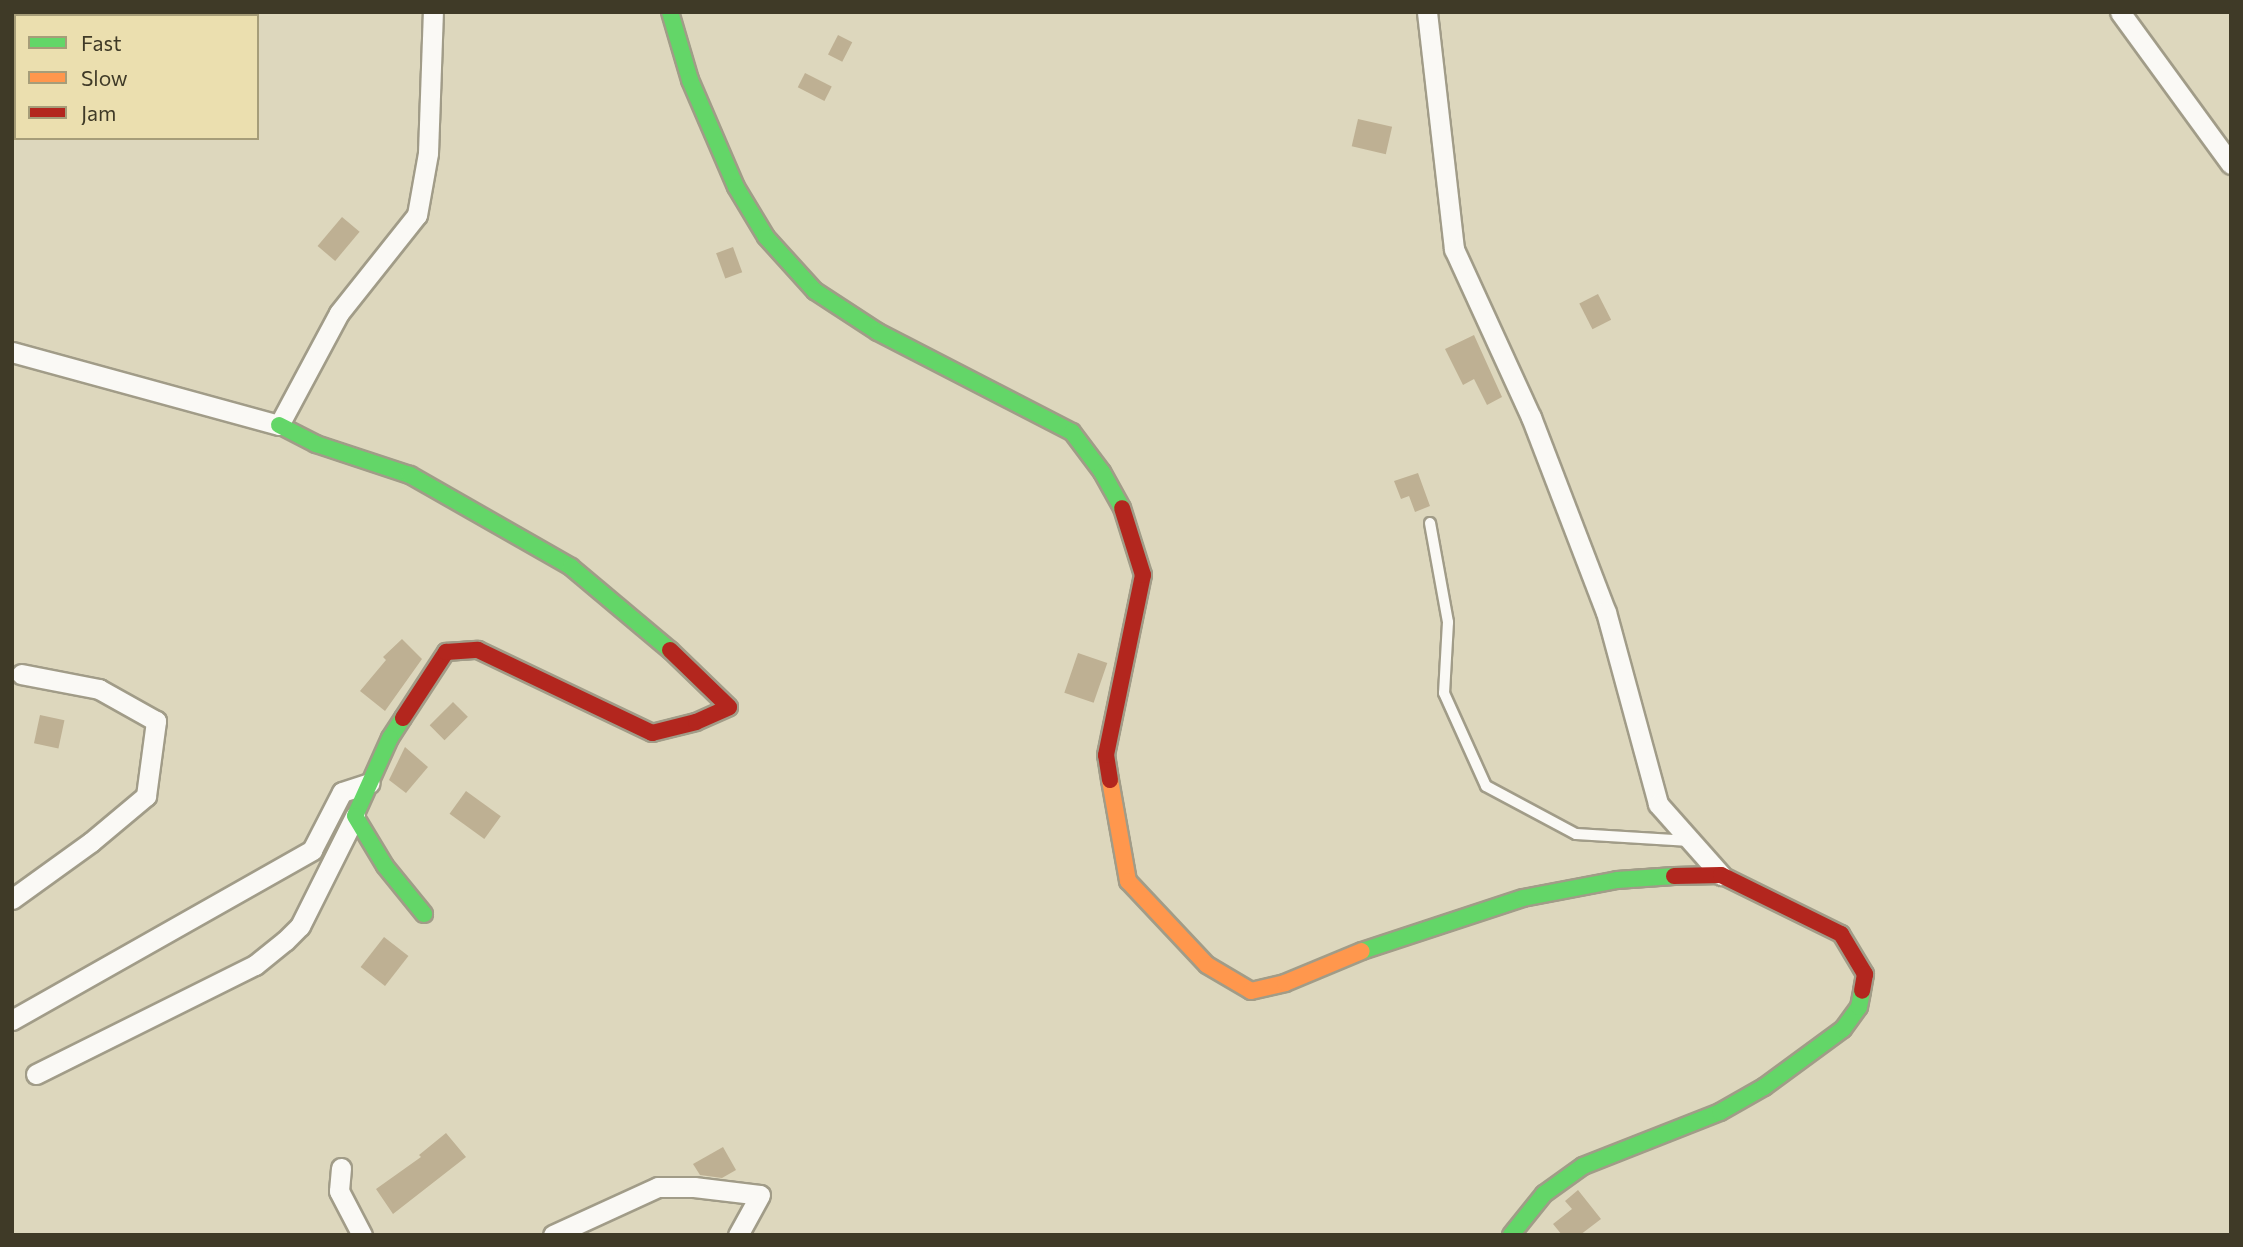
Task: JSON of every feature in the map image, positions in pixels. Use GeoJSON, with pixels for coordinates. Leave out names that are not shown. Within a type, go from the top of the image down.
{"type":"FeatureCollection","features":[{"type":"Feature","properties":{"kind":"street"},"geometry":{"type":"LineString","coordinates":[[279,425],[339,313],[417,215],[428,153],[433,12]]}},
{"type":"Feature","properties":{"kind":"street"},"geometry":{"type":"LineString","coordinates":[[670,12],[690,80],[736,187],[766,237],[815,291],[878,332],[1072,432],[1108,482],[1125,513],[1143,575],[1106,755],[1128,881],[1207,965],[1251,991],[1286,984],[1332,962],[1421,929],[1523,898],[1617,880],[1721,875]]}},
{"type":"Feature","properties":{"kind":"street"},"geometry":{"type":"LineString","coordinates":[[1427,12],[1454,249],[1531,417],[1606,612],[1658,804],[1721,875],[1781,902],[1841,934],[1865,974],[1859,1007],[1843,1029],[1764,1087],[1720,1112],[1583,1166],[1544,1194],[1511,1235]]}},
{"type":"Feature","properties":{"kind":"street"},"geometry":{"type":"LineString","coordinates":[[2120,12],[2231,164]]}},
{"type":"Feature","properties":{"kind":"street"},"geometry":{"type":"LineString","coordinates":[[12,352],[279,425],[316,444],[410,475],[571,567],[684,662],[729,707],[696,722],[652,733],[478,650],[446,652],[390,738],[355,816],[300,926],[285,942],[255,965],[36,1074]]}},
{"type":"Feature","properties":{"kind":"street"},"geometry":{"type":"LineString","coordinates":[[12,899],[91,842],[146,796],[156,720],[99,689],[21,674]]}},
{"type":"Feature","properties":{"kind":"street"},"geometry":{"type":"LineString","coordinates":[[12,1020],[312,850],[342,792],[370,783]]}},
{"type":"Feature","properties":{"kind":"street"},"geometry":{"type":"LineString","coordinates":[[355,816],[385,866],[424,914]]}},
{"type":"Feature","properties":{"kind":"street"},"geometry":{"type":"LineString","coordinates":[[341,1168],[339,1191],[362,1235]]}},
{"type":"Feature","properties":{"kind":"street"},"geometry":{"type":"LineString","coordinates":[[553,1235],[658,1187],[694,1187],[760,1195],[738,1235]]}},
{"type":"Feature","properties":{"kind":"lane"},"geometry":{"type":"LineString","coordinates":[[1430,523],[1448,622],[1444,693],[1486,786],[1576,834],[1691,841]]}},
{"type":"Feature","properties":{"kind":"building"},"geometry":{"type":"Polygon","coordinates":[[[838,35],[852,42],[842,62],[828,55],[838,35]]]}},
{"type":"Feature","properties":{"kind":"building"},"geometry":{"type":"Polygon","coordinates":[[[805,73],[832,87],[824,101],[798,87],[805,73]]]}},
{"type":"Feature","properties":{"kind":"building"},"geometry":{"type":"Polygon","coordinates":[[[1358,119],[1392,127],[1386,154],[1352,146],[1358,119]]]}},
{"type":"Feature","properties":{"kind":"building"},"geometry":{"type":"Polygon","coordinates":[[[342,217],[360,232],[335,261],[318,246],[342,217]]]}},
{"type":"Feature","properties":{"kind":"building"},"geometry":{"type":"Polygon","coordinates":[[[733,247],[742,272],[725,279],[716,253],[733,247]]]}},
{"type":"Feature","properties":{"kind":"building"},"geometry":{"type":"Polygon","coordinates":[[[1598,294],[1611,320],[1592,329],[1579,304],[1598,294]]]}},
{"type":"Feature","properties":{"kind":"building"},"geometry":{"type":"Polygon","coordinates":[[[1474,335],[1502,397],[1487,405],[1474,379],[1463,385],[1445,349],[1474,335]]]}},
{"type":"Feature","properties":{"kind":"building"},"geometry":{"type":"Polygon","coordinates":[[[1418,473],[1430,506],[1415,512],[1409,496],[1401,499],[1394,481],[1418,473]]]}},
{"type":"Feature","properties":{"kind":"building"},"geometry":{"type":"Polygon","coordinates":[[[402,639],[422,659],[385,711],[360,691],[386,660],[383,657],[402,639]]]}},
{"type":"Feature","properties":{"kind":"building"},"geometry":{"type":"Polygon","coordinates":[[[1078,653],[1107,663],[1094,703],[1064,693],[1078,653]]]}},
{"type":"Feature","properties":{"kind":"building"},"geometry":{"type":"Polygon","coordinates":[[[453,702],[468,717],[445,740],[430,725],[453,702]]]}},
{"type":"Feature","properties":{"kind":"building"},"geometry":{"type":"Polygon","coordinates":[[[40,715],[64,720],[58,749],[34,743],[40,715]]]}},
{"type":"Feature","properties":{"kind":"building"},"geometry":{"type":"Polygon","coordinates":[[[405,747],[428,767],[406,793],[389,780],[405,747]]]}},
{"type":"Feature","properties":{"kind":"building"},"geometry":{"type":"Polygon","coordinates":[[[466,791],[501,816],[484,839],[450,814],[466,791]]]}},
{"type":"Feature","properties":{"kind":"building"},"geometry":{"type":"Polygon","coordinates":[[[384,937],[408,956],[385,986],[361,967],[384,937]]]}},
{"type":"Feature","properties":{"kind":"building"},"geometry":{"type":"Polygon","coordinates":[[[446,1133],[466,1157],[393,1214],[376,1189],[421,1157],[419,1155],[446,1133]]]}},
{"type":"Feature","properties":{"kind":"building"},"geometry":{"type":"Polygon","coordinates":[[[723,1147],[736,1170],[722,1178],[700,1175],[693,1164],[723,1147]]]}},
{"type":"Feature","properties":{"kind":"building"},"geometry":{"type":"Polygon","coordinates":[[[1578,1190],[1601,1219],[1580,1235],[1562,1235],[1553,1224],[1572,1209],[1565,1201],[1578,1190]]]}},
{"type":"Feature","properties":{"kind":"traffic: fast"},"geometry":{"type":"LineString","coordinates":[[670,12],[690,80],[736,187],[766,237],[815,291],[878,332],[1072,432],[1102,472],[1122,508]]}},
{"type":"Feature","properties":{"kind":"traffic: fast"},"geometry":{"type":"LineString","coordinates":[[279,425],[316,444],[410,475],[571,567],[670,650]]}},
{"type":"Feature","properties":{"kind":"traffic: fast"},"geometry":{"type":"LineString","coordinates":[[403,718],[390,738],[355,816],[385,866],[424,914]]}},
{"type":"Feature","properties":{"kind":"traffic: fast"},"geometry":{"type":"LineString","coordinates":[[1362,951],[1523,898],[1617,880],[1674,876]]}},
{"type":"Feature","properties":{"kind":"traffic: fast"},"geometry":{"type":"LineString","coordinates":[[1511,1235],[1544,1194],[1583,1166],[1720,1112],[1764,1087],[1843,1029],[1859,1007],[1862,991]]}},
{"type":"Feature","properties":{"kind":"traffic: slow"},"geometry":{"type":"LineString","coordinates":[[1110,780],[1128,881],[1207,965],[1251,991],[1285,983],[1362,951]]}},
{"type":"Feature","properties":{"kind":"traffic: jam"},"geometry":{"type":"LineString","coordinates":[[1110,780],[1106,755],[1143,575],[1122,508]]}},
{"type":"Feature","properties":{"kind":"traffic: jam"},"geometry":{"type":"LineString","coordinates":[[403,718],[446,652],[478,650],[652,733],[696,722],[729,707],[670,650]]}},
{"type":"Feature","properties":{"kind":"traffic: jam"},"geometry":{"type":"LineString","coordinates":[[1674,876],[1721,875],[1841,934],[1865,974],[1862,991]]}}]}
